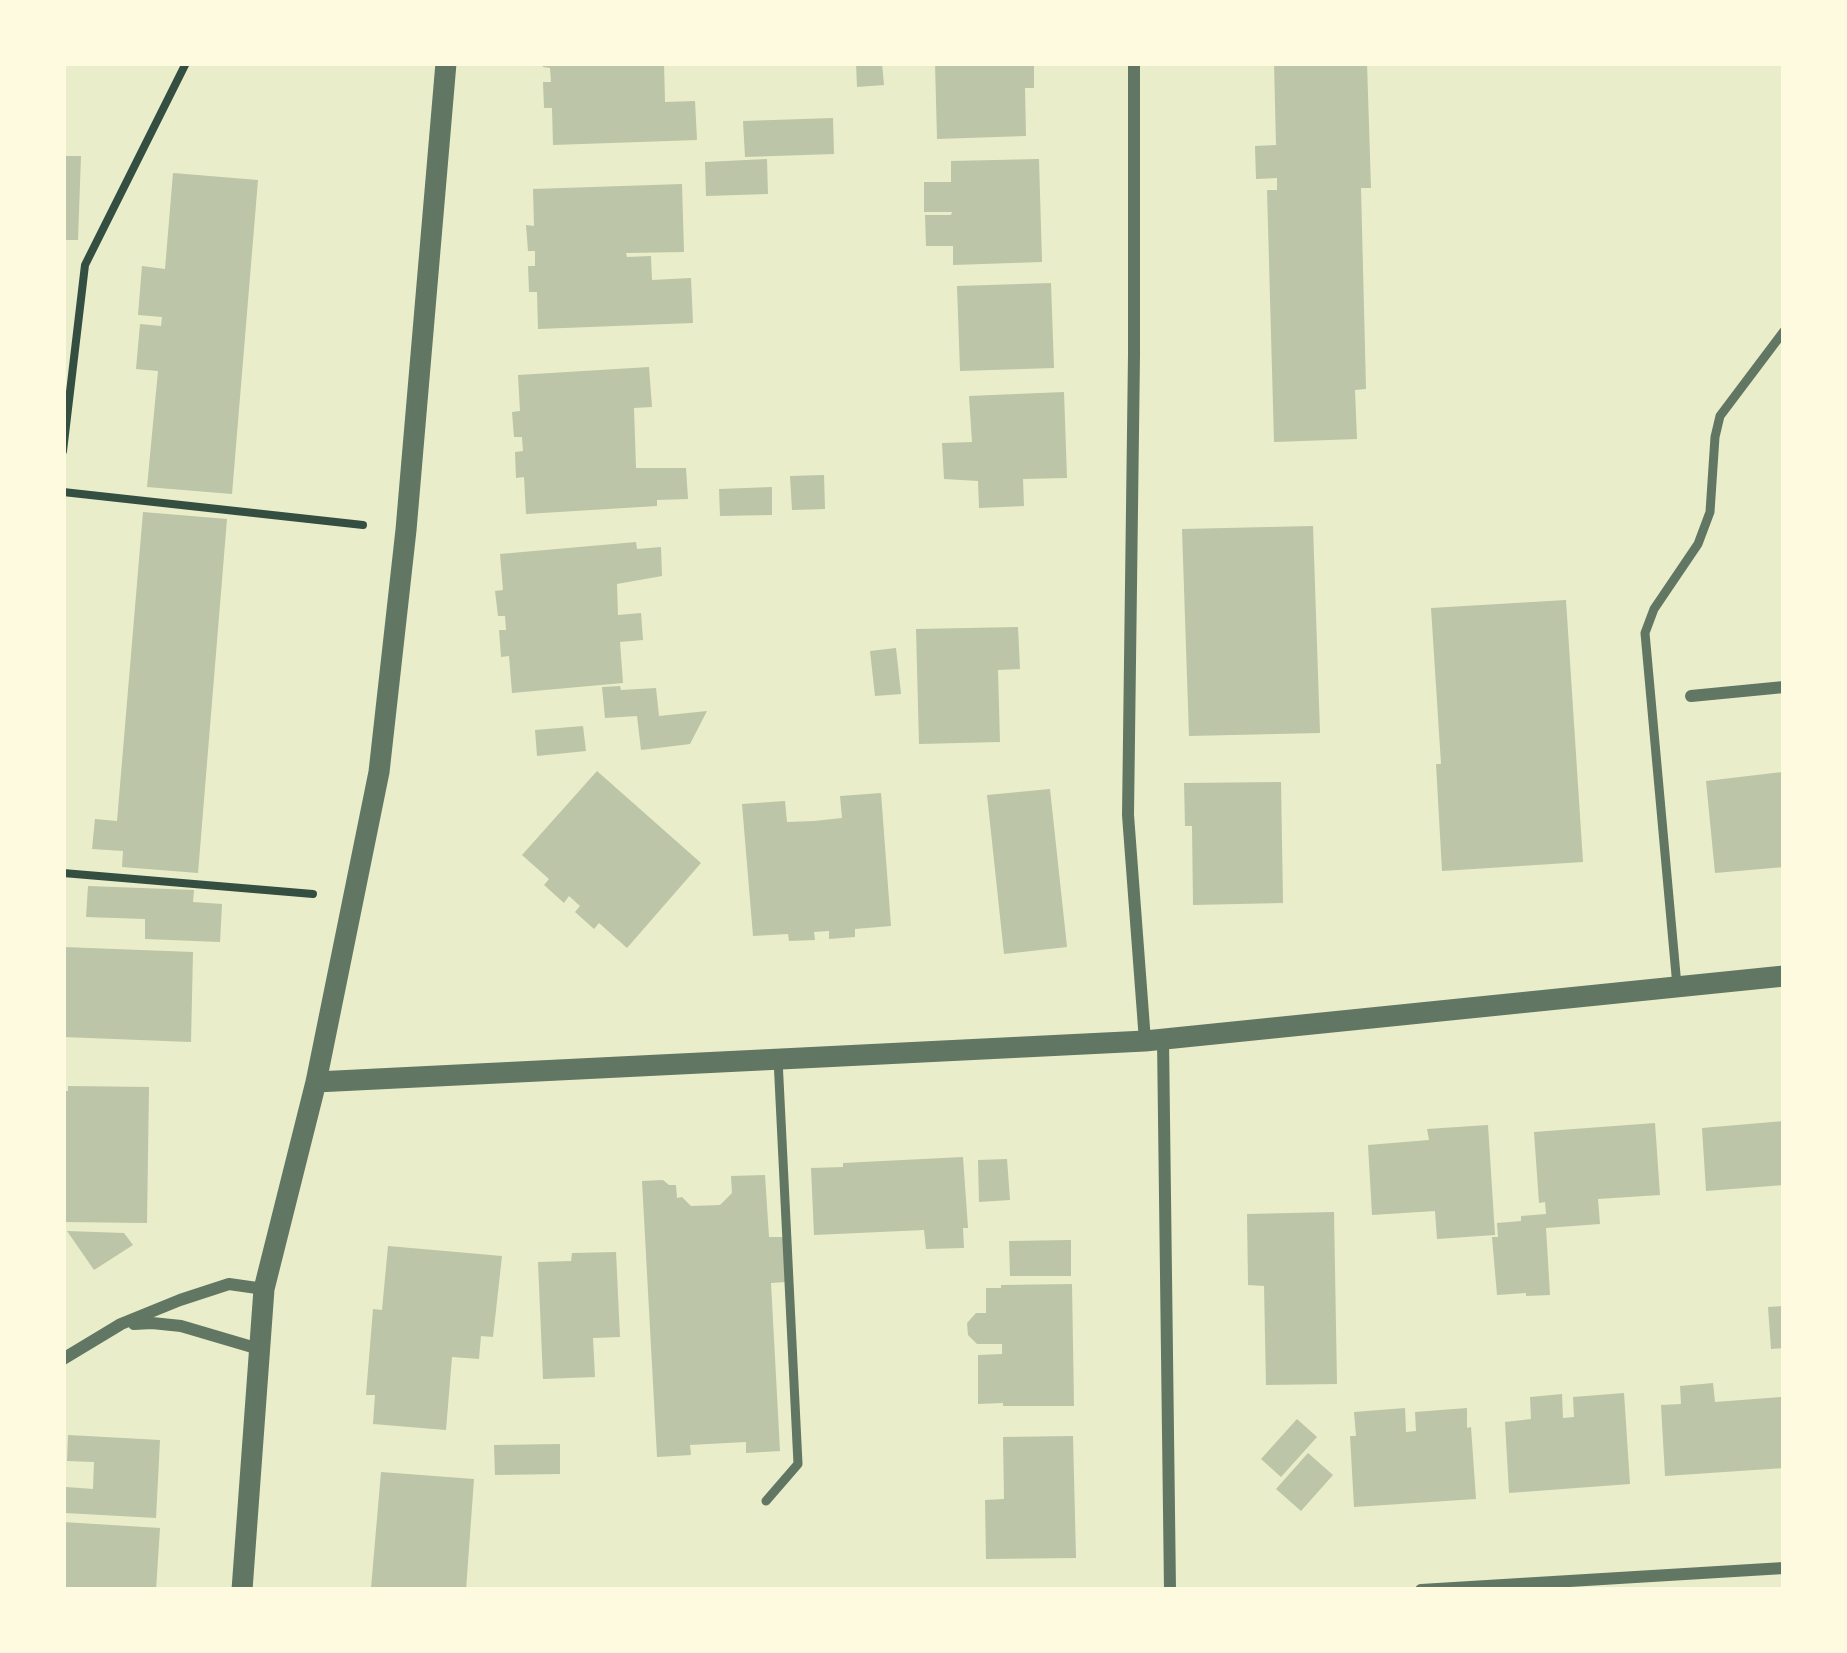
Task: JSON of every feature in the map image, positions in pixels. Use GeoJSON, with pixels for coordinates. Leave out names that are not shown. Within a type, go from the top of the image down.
{"type":"FeatureCollection","features":[{"type":"Feature","properties":{"kind":"street"},"geometry":{"type":"LineString","coordinates":[[242,1590],[264,1289],[316,1082],[379,772],[406,530],[446,63]]}},
{"type":"Feature","properties":{"kind":"street"},"geometry":{"type":"LineString","coordinates":[[1134,63],[1128,814],[1154,1040],[1170,1590]]}},
{"type":"Feature","properties":{"kind":"street"},"geometry":{"type":"LineString","coordinates":[[1691,696],[1784,687]]}},
{"type":"Feature","properties":{"kind":"street"},"geometry":{"type":"LineString","coordinates":[[316,1082],[1154,1040],[1784,976]]}},
{"type":"Feature","properties":{"kind":"street"},"geometry":{"type":"LineString","coordinates":[[63,1359],[121,1324],[180,1300],[229,1284],[264,1289]]}},
{"type":"Feature","properties":{"kind":"street"},"geometry":{"type":"LineString","coordinates":[[121,1324],[181,1327],[259,1348]]}},
{"type":"Feature","properties":{"kind":"street"},"geometry":{"type":"LineString","coordinates":[[1420,1590],[1784,1568]]}},
{"type":"Feature","properties":{"kind":"lane"},"geometry":{"type":"LineString","coordinates":[[1677,986],[1645,633],[1654,609],[1698,544],[1710,512],[1720,416],[1784,331]]}},
{"type":"Feature","properties":{"kind":"lane"},"geometry":{"type":"LineString","coordinates":[[766,1501],[798,1464],[778,1059]]}},
{"type":"Feature","properties":{"kind":"path"},"geometry":{"type":"LineString","coordinates":[[63,451],[66,391],[85,265],[186,63]]}},
{"type":"Feature","properties":{"kind":"path"},"geometry":{"type":"LineString","coordinates":[[63,492],[406,530]]}},
{"type":"Feature","properties":{"kind":"path"},"geometry":{"type":"LineString","coordinates":[[63,874],[354,898]]}},
{"type":"Feature","properties":{"kind":"building"},"geometry":{"type":"Polygon","coordinates":[[[542,63],[664,63],[665,102],[695,101],[697,140],[553,145],[552,108],[544,108],[543,82],[551,82],[550,68],[542,63]]]}},
{"type":"Feature","properties":{"kind":"building"},"geometry":{"type":"Polygon","coordinates":[[[856,63],[882,63],[884,85],[857,87],[856,63]]]}},
{"type":"Feature","properties":{"kind":"building"},"geometry":{"type":"Polygon","coordinates":[[[935,63],[1034,63],[1034,88],[1025,88],[1026,136],[937,139],[935,63]]]}},
{"type":"Feature","properties":{"kind":"building"},"geometry":{"type":"Polygon","coordinates":[[[1274,63],[1367,63],[1371,188],[1361,188],[1366,389],[1355,390],[1357,439],[1274,442],[1267,190],[1277,190],[1277,178],[1256,179],[1255,146],[1276,145],[1274,63]]]}},
{"type":"Feature","properties":{"kind":"building"},"geometry":{"type":"Polygon","coordinates":[[[833,118],[834,154],[745,157],[743,121],[833,118]]]}},
{"type":"Feature","properties":{"kind":"building"},"geometry":{"type":"Polygon","coordinates":[[[63,156],[81,156],[78,240],[63,240],[63,156]]]}},
{"type":"Feature","properties":{"kind":"building"},"geometry":{"type":"Polygon","coordinates":[[[767,159],[768,194],[706,196],[705,162],[767,159]]]}},
{"type":"Feature","properties":{"kind":"building"},"geometry":{"type":"Polygon","coordinates":[[[1039,159],[1042,262],[953,265],[953,246],[926,246],[925,215],[952,212],[924,212],[924,182],[951,182],[951,161],[1039,159]]]}},
{"type":"Feature","properties":{"kind":"building"},"geometry":{"type":"Polygon","coordinates":[[[173,173],[258,180],[232,494],[147,487],[158,371],[136,369],[140,324],[161,326],[162,317],[138,315],[142,266],[165,269],[173,173]]]}},
{"type":"Feature","properties":{"kind":"building"},"geometry":{"type":"Polygon","coordinates":[[[682,184],[684,252],[626,253],[627,257],[651,256],[652,280],[691,278],[693,323],[538,329],[537,292],[529,292],[528,266],[535,266],[535,251],[528,251],[526,225],[534,226],[533,189],[682,184]]]}},
{"type":"Feature","properties":{"kind":"building"},"geometry":{"type":"Polygon","coordinates":[[[1051,283],[1054,368],[960,371],[957,286],[1051,283]]]}},
{"type":"Feature","properties":{"kind":"building"},"geometry":{"type":"Polygon","coordinates":[[[649,367],[652,407],[634,408],[636,468],[686,468],[688,499],[657,500],[657,506],[526,514],[524,477],[516,478],[515,452],[523,451],[522,437],[514,437],[512,412],[520,411],[518,375],[649,367]]]}},
{"type":"Feature","properties":{"kind":"building"},"geometry":{"type":"Polygon","coordinates":[[[1064,392],[1067,478],[1023,479],[1024,506],[979,508],[978,481],[944,479],[942,443],[972,442],[969,396],[1064,392]]]}},
{"type":"Feature","properties":{"kind":"building"},"geometry":{"type":"Polygon","coordinates":[[[824,475],[825,509],[792,510],[790,476],[824,475]]]}},
{"type":"Feature","properties":{"kind":"building"},"geometry":{"type":"Polygon","coordinates":[[[772,487],[772,515],[720,516],[719,489],[772,487]]]}},
{"type":"Feature","properties":{"kind":"building"},"geometry":{"type":"Polygon","coordinates":[[[143,512],[227,519],[198,873],[122,867],[123,851],[92,849],[95,819],[117,821],[143,512]]]}},
{"type":"Feature","properties":{"kind":"building"},"geometry":{"type":"Polygon","coordinates":[[[1313,526],[1320,733],[1189,736],[1182,529],[1313,526]]]}},
{"type":"Feature","properties":{"kind":"building"},"geometry":{"type":"Polygon","coordinates":[[[636,542],[637,549],[661,547],[662,576],[617,584],[618,615],[641,613],[643,640],[620,642],[623,683],[512,693],[509,656],[501,657],[499,630],[506,630],[505,616],[498,616],[495,591],[503,590],[500,554],[636,542]]]}},
{"type":"Feature","properties":{"kind":"building"},"geometry":{"type":"Polygon","coordinates":[[[1566,600],[1583,862],[1442,871],[1431,608],[1566,600]]]}},
{"type":"Feature","properties":{"kind":"building"},"geometry":{"type":"Polygon","coordinates":[[[1018,627],[1020,669],[998,670],[1000,742],[919,744],[916,629],[1018,627]]]}},
{"type":"Feature","properties":{"kind":"building"},"geometry":{"type":"Polygon","coordinates":[[[896,648],[901,694],[875,696],[870,651],[896,648]]]}},
{"type":"Feature","properties":{"kind":"building"},"geometry":{"type":"Polygon","coordinates":[[[620,686],[621,690],[656,688],[659,716],[707,711],[690,744],[641,750],[637,716],[605,718],[602,687],[620,686]]]}},
{"type":"Feature","properties":{"kind":"building"},"geometry":{"type":"Polygon","coordinates":[[[583,726],[586,751],[537,756],[535,730],[583,726]]]}},
{"type":"Feature","properties":{"kind":"building"},"geometry":{"type":"Polygon","coordinates":[[[597,771],[701,863],[627,948],[599,923],[594,929],[575,912],[580,906],[569,896],[564,903],[544,885],[549,879],[522,855],[597,771]]]}},
{"type":"Feature","properties":{"kind":"building"},"geometry":{"type":"Polygon","coordinates":[[[1782,772],[1784,867],[1715,873],[1706,781],[1782,772]]]}},
{"type":"Feature","properties":{"kind":"building"},"geometry":{"type":"Polygon","coordinates":[[[1281,782],[1283,903],[1193,905],[1192,826],[1185,826],[1184,783],[1281,782]]]}},
{"type":"Feature","properties":{"kind":"building"},"geometry":{"type":"Polygon","coordinates":[[[1050,789],[1067,947],[1004,954],[987,795],[1050,789]]]}},
{"type":"Feature","properties":{"kind":"building"},"geometry":{"type":"Polygon","coordinates":[[[881,793],[891,926],[855,929],[855,937],[829,939],[829,931],[814,932],[815,940],[789,941],[788,934],[753,936],[742,804],[785,801],[787,822],[814,821],[842,818],[840,796],[881,793]]]}},
{"type":"Feature","properties":{"kind":"building"},"geometry":{"type":"Polygon","coordinates":[[[88,886],[194,890],[193,902],[222,904],[220,942],[145,939],[145,919],[86,917],[88,886]]]}},
{"type":"Feature","properties":{"kind":"building"},"geometry":{"type":"Polygon","coordinates":[[[63,947],[193,952],[191,1042],[63,1037],[63,947]]]}},
{"type":"Feature","properties":{"kind":"building"},"geometry":{"type":"Polygon","coordinates":[[[68,1086],[149,1087],[147,1223],[63,1222],[63,1091],[68,1086]]]}},
{"type":"Feature","properties":{"kind":"building"},"geometry":{"type":"Polygon","coordinates":[[[1784,1121],[1784,1185],[1706,1191],[1702,1128],[1784,1121]]]}},
{"type":"Feature","properties":{"kind":"building"},"geometry":{"type":"Polygon","coordinates":[[[1655,1123],[1660,1195],[1598,1199],[1600,1224],[1546,1228],[1550,1295],[1497,1295],[1492,1237],[1498,1237],[1497,1223],[1546,1214],[1545,1202],[1539,1203],[1534,1132],[1655,1123]]]}},
{"type":"Feature","properties":{"kind":"building"},"geometry":{"type":"Polygon","coordinates":[[[1488,1125],[1495,1235],[1437,1239],[1435,1211],[1372,1215],[1368,1145],[1429,1140],[1427,1129],[1488,1125]]]}},
{"type":"Feature","properties":{"kind":"building"},"geometry":{"type":"Polygon","coordinates":[[[963,1157],[968,1228],[963,1228],[964,1248],[926,1249],[924,1230],[814,1235],[811,1168],[963,1157]]]}},
{"type":"Feature","properties":{"kind":"building"},"geometry":{"type":"Polygon","coordinates":[[[1007,1159],[1010,1200],[979,1202],[978,1160],[1007,1159]]]}},
{"type":"Feature","properties":{"kind":"building"},"geometry":{"type":"Polygon","coordinates":[[[765,1175],[769,1237],[783,1237],[786,1282],[771,1283],[780,1451],[746,1453],[746,1442],[690,1445],[691,1455],[657,1457],[642,1181],[676,1185],[677,1198],[691,1206],[720,1205],[732,1193],[731,1176],[765,1175]]]}},
{"type":"Feature","properties":{"kind":"building"},"geometry":{"type":"Polygon","coordinates":[[[1334,1212],[1337,1384],[1266,1385],[1264,1286],[1248,1285],[1247,1214],[1334,1212]]]}},
{"type":"Feature","properties":{"kind":"building"},"geometry":{"type":"Polygon","coordinates":[[[67,1231],[124,1233],[133,1245],[94,1270],[67,1231]]]}},
{"type":"Feature","properties":{"kind":"building"},"geometry":{"type":"Polygon","coordinates":[[[1071,1240],[1071,1276],[1010,1276],[1009,1241],[1071,1240]]]}},
{"type":"Feature","properties":{"kind":"building"},"geometry":{"type":"Polygon","coordinates":[[[388,1246],[502,1256],[493,1337],[481,1336],[479,1359],[452,1357],[446,1430],[373,1424],[375,1395],[366,1395],[373,1309],[382,1310],[388,1246]]]}},
{"type":"Feature","properties":{"kind":"building"},"geometry":{"type":"Polygon","coordinates":[[[616,1252],[620,1337],[593,1338],[595,1377],[543,1379],[538,1262],[571,1261],[572,1253],[616,1252]]]}},
{"type":"Feature","properties":{"kind":"building"},"geometry":{"type":"Polygon","coordinates":[[[1072,1284],[1074,1406],[978,1404],[978,1355],[1002,1354],[1002,1344],[977,1344],[968,1335],[967,1323],[976,1313],[986,1313],[986,1288],[1072,1284]]]}},
{"type":"Feature","properties":{"kind":"building"},"geometry":{"type":"Polygon","coordinates":[[[1784,1306],[1784,1348],[1771,1349],[1768,1307],[1784,1306]]]}},
{"type":"Feature","properties":{"kind":"building"},"geometry":{"type":"Polygon","coordinates":[[[1713,1383],[1715,1402],[1781,1397],[1784,1468],[1665,1476],[1661,1405],[1681,1404],[1680,1386],[1713,1383]]]}},
{"type":"Feature","properties":{"kind":"building"},"geometry":{"type":"Polygon","coordinates":[[[1624,1393],[1630,1484],[1509,1493],[1505,1422],[1531,1419],[1530,1397],[1562,1394],[1563,1418],[1574,1417],[1573,1397],[1624,1393]]]}},
{"type":"Feature","properties":{"kind":"building"},"geometry":{"type":"Polygon","coordinates":[[[1405,1408],[1406,1432],[1416,1431],[1415,1412],[1467,1408],[1476,1499],[1354,1507],[1350,1436],[1356,1436],[1354,1412],[1405,1408]]]}},
{"type":"Feature","properties":{"kind":"building"},"geometry":{"type":"Polygon","coordinates":[[[1297,1419],[1317,1437],[1281,1477],[1261,1459],[1297,1419]]]}},
{"type":"Feature","properties":{"kind":"building"},"geometry":{"type":"Polygon","coordinates":[[[68,1435],[160,1440],[156,1518],[65,1513],[66,1487],[93,1489],[94,1462],[67,1461],[68,1435]]]}},
{"type":"Feature","properties":{"kind":"building"},"geometry":{"type":"Polygon","coordinates":[[[1073,1436],[1076,1558],[986,1559],[985,1500],[1004,1499],[1003,1437],[1073,1436]]]}},
{"type":"Feature","properties":{"kind":"building"},"geometry":{"type":"Polygon","coordinates":[[[560,1444],[560,1474],[495,1475],[494,1445],[560,1444]]]}},
{"type":"Feature","properties":{"kind":"building"},"geometry":{"type":"Polygon","coordinates":[[[1308,1453],[1333,1475],[1301,1511],[1276,1489],[1308,1453]]]}},
{"type":"Feature","properties":{"kind":"building"},"geometry":{"type":"Polygon","coordinates":[[[381,1472],[474,1479],[466,1590],[371,1588],[381,1472]]]}},
{"type":"Feature","properties":{"kind":"building"},"geometry":{"type":"Polygon","coordinates":[[[63,1522],[160,1528],[156,1590],[63,1590],[63,1522]]]}}]}
